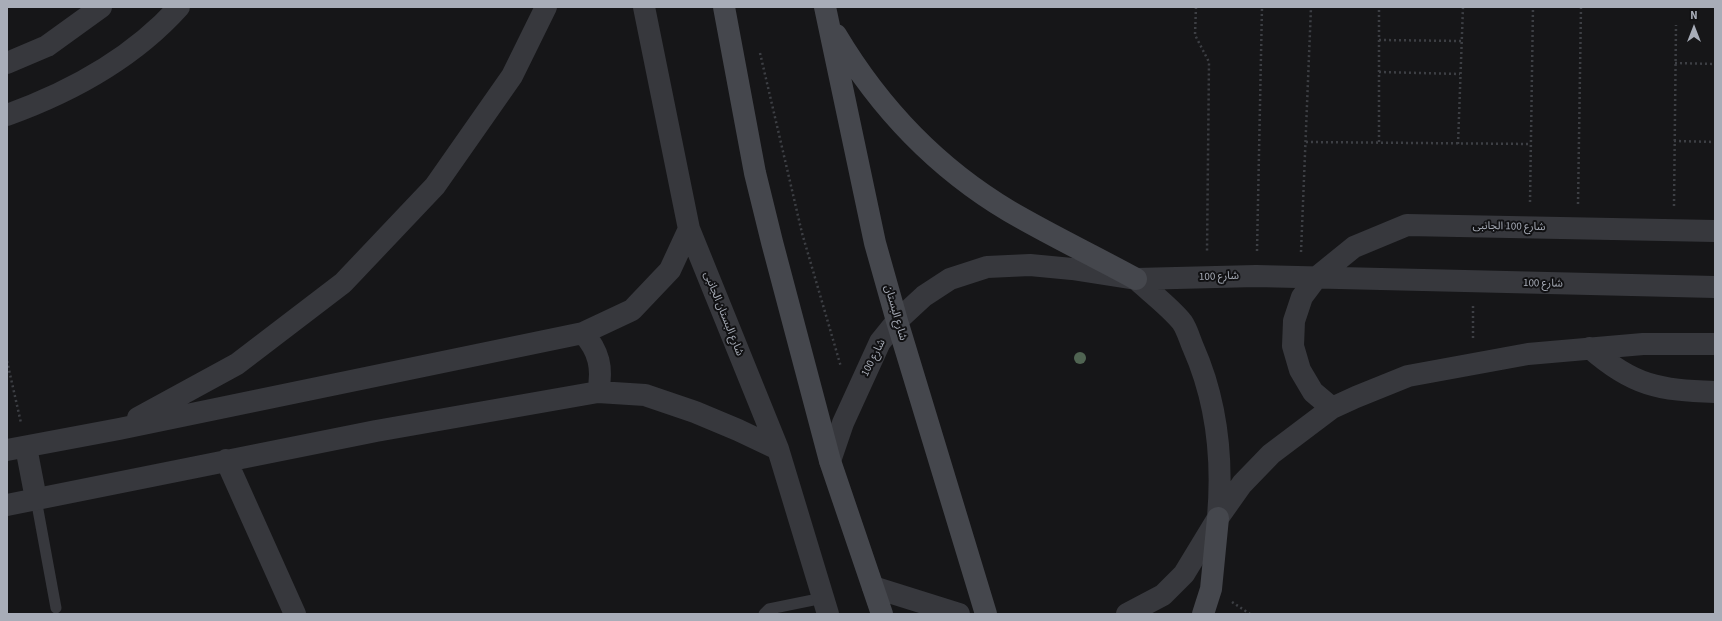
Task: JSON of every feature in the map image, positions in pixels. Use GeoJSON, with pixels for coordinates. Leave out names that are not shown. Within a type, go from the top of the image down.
{"type":"FeatureCollection","features":[{"type":"Feature","properties":{"kind":"street"},"geometry":{"type":"LineString","coordinates":[[7,63],[47,46],[101,7]]}},
{"type":"Feature","properties":{"kind":"street"},"geometry":{"type":"LineString","coordinates":[[7,115],[40,103],[106,69],[166,21],[178,7]]}},
{"type":"Feature","properties":{"kind":"street"},"geometry":{"type":"LineString","coordinates":[[119,429],[237,364],[343,282],[435,186],[512,76],[546,7]]}},
{"type":"Feature","properties":{"kind":"street","name":"شارع البستان الجانبى"},"geometry":{"type":"LineString","coordinates":[[644,7],[689,229],[778,450],[826,606]]}},
{"type":"Feature","properties":{"kind":"street"},"geometry":{"type":"LineString","coordinates":[[724,7],[755,173],[830,461],[882,614]]}},
{"type":"Feature","properties":{"kind":"street"},"geometry":{"type":"LineString","coordinates":[[825,13],[849,58],[875,94],[904,128],[937,159],[972,187],[1009,211],[1136,278],[1182,323],[1207,385],[1215,418],[1219,451],[1221,484],[1218,518],[1211,589],[1203,614]]}},
{"type":"Feature","properties":{"kind":"street","name":"شارع البستان"},"geometry":{"type":"LineString","coordinates":[[825,13],[875,243],[897,321],[986,614]]}},
{"type":"Feature","properties":{"kind":"street","name":"شارع 100 الجانبى"},"geometry":{"type":"LineString","coordinates":[[1332,408],[1313,392],[1300,370],[1293,346],[1294,321],[1309,277],[1354,247],[1407,225],[1715,231]]}},
{"type":"Feature","properties":{"kind":"street"},"geometry":{"type":"LineString","coordinates":[[36,499],[17,449],[583,332],[632,310],[670,270],[689,229]]}},
{"type":"Feature","properties":{"kind":"street","name":"شارع 100"},"geometry":{"type":"LineString","coordinates":[[830,461],[843,423],[880,342],[897,321],[924,296],[950,278],[987,267],[1030,265],[1136,278],[1256,276],[1715,287]]}},
{"type":"Feature","properties":{"kind":"street"},"geometry":{"type":"LineString","coordinates":[[583,332],[594,348],[600,366],[598,392]]}},
{"type":"Feature","properties":{"kind":"street"},"geometry":{"type":"LineString","coordinates":[[1126,614],[1163,595],[1184,574],[1218,518],[1242,484],[1271,454],[1332,408],[1408,376],[1474,363],[1528,354],[1590,348],[1643,344],[1715,344]]}},
{"type":"Feature","properties":{"kind":"street"},"geometry":{"type":"LineString","coordinates":[[1590,348],[1608,364],[1628,376],[1650,385],[1674,391],[1715,392]]}},
{"type":"Feature","properties":{"kind":"street"},"geometry":{"type":"LineString","coordinates":[[7,505],[376,431],[598,392],[645,395],[695,412],[738,430],[778,450]]}},
{"type":"Feature","properties":{"kind":"street"},"geometry":{"type":"LineString","coordinates":[[226,460],[295,614]]}},
{"type":"Feature","properties":{"kind":"street"},"geometry":{"type":"LineString","coordinates":[[873,587],[958,614]]}},
{"type":"Feature","properties":{"kind":"lane"},"geometry":{"type":"LineString","coordinates":[[36,499],[56,608]]}},
{"type":"Feature","properties":{"kind":"lane"},"geometry":{"type":"LineString","coordinates":[[764,614],[769,609],[826,606]]}},
{"type":"Feature","properties":{"kind":"path"},"geometry":{"type":"LineString","coordinates":[[1196,7],[1195,35],[1209,62],[1207,278]]}},
{"type":"Feature","properties":{"kind":"path"},"geometry":{"type":"LineString","coordinates":[[1256,276],[1262,7]]}},
{"type":"Feature","properties":{"kind":"path"},"geometry":{"type":"LineString","coordinates":[[1309,277],[1305,142],[1311,7]]}},
{"type":"Feature","properties":{"kind":"path"},"geometry":{"type":"LineString","coordinates":[[1379,7],[1379,142]]}},
{"type":"Feature","properties":{"kind":"path"},"geometry":{"type":"LineString","coordinates":[[1458,144],[1463,7]]}},
{"type":"Feature","properties":{"kind":"path"},"geometry":{"type":"LineString","coordinates":[[1530,228],[1533,7]]}},
{"type":"Feature","properties":{"kind":"path"},"geometry":{"type":"LineString","coordinates":[[1578,228],[1581,7]]}},
{"type":"Feature","properties":{"kind":"path"},"geometry":{"type":"LineString","coordinates":[[1674,230],[1676,25]]}},
{"type":"Feature","properties":{"kind":"path"},"geometry":{"type":"LineString","coordinates":[[1379,40],[1462,42]]}},
{"type":"Feature","properties":{"kind":"path"},"geometry":{"type":"LineString","coordinates":[[759,50],[802,233],[841,370],[845,363]]}},
{"type":"Feature","properties":{"kind":"path"},"geometry":{"type":"LineString","coordinates":[[1675,63],[1715,64]]}},
{"type":"Feature","properties":{"kind":"path"},"geometry":{"type":"LineString","coordinates":[[1379,72],[1460,74]]}},
{"type":"Feature","properties":{"kind":"path"},"geometry":{"type":"LineString","coordinates":[[1674,141],[1715,142]]}},
{"type":"Feature","properties":{"kind":"path"},"geometry":{"type":"LineString","coordinates":[[1305,142],[1531,144]]}},
{"type":"Feature","properties":{"kind":"path"},"geometry":{"type":"LineString","coordinates":[[1473,282],[1474,363]]}},
{"type":"Feature","properties":{"kind":"path"},"geometry":{"type":"LineString","coordinates":[[7,361],[17,449]]}}]}
